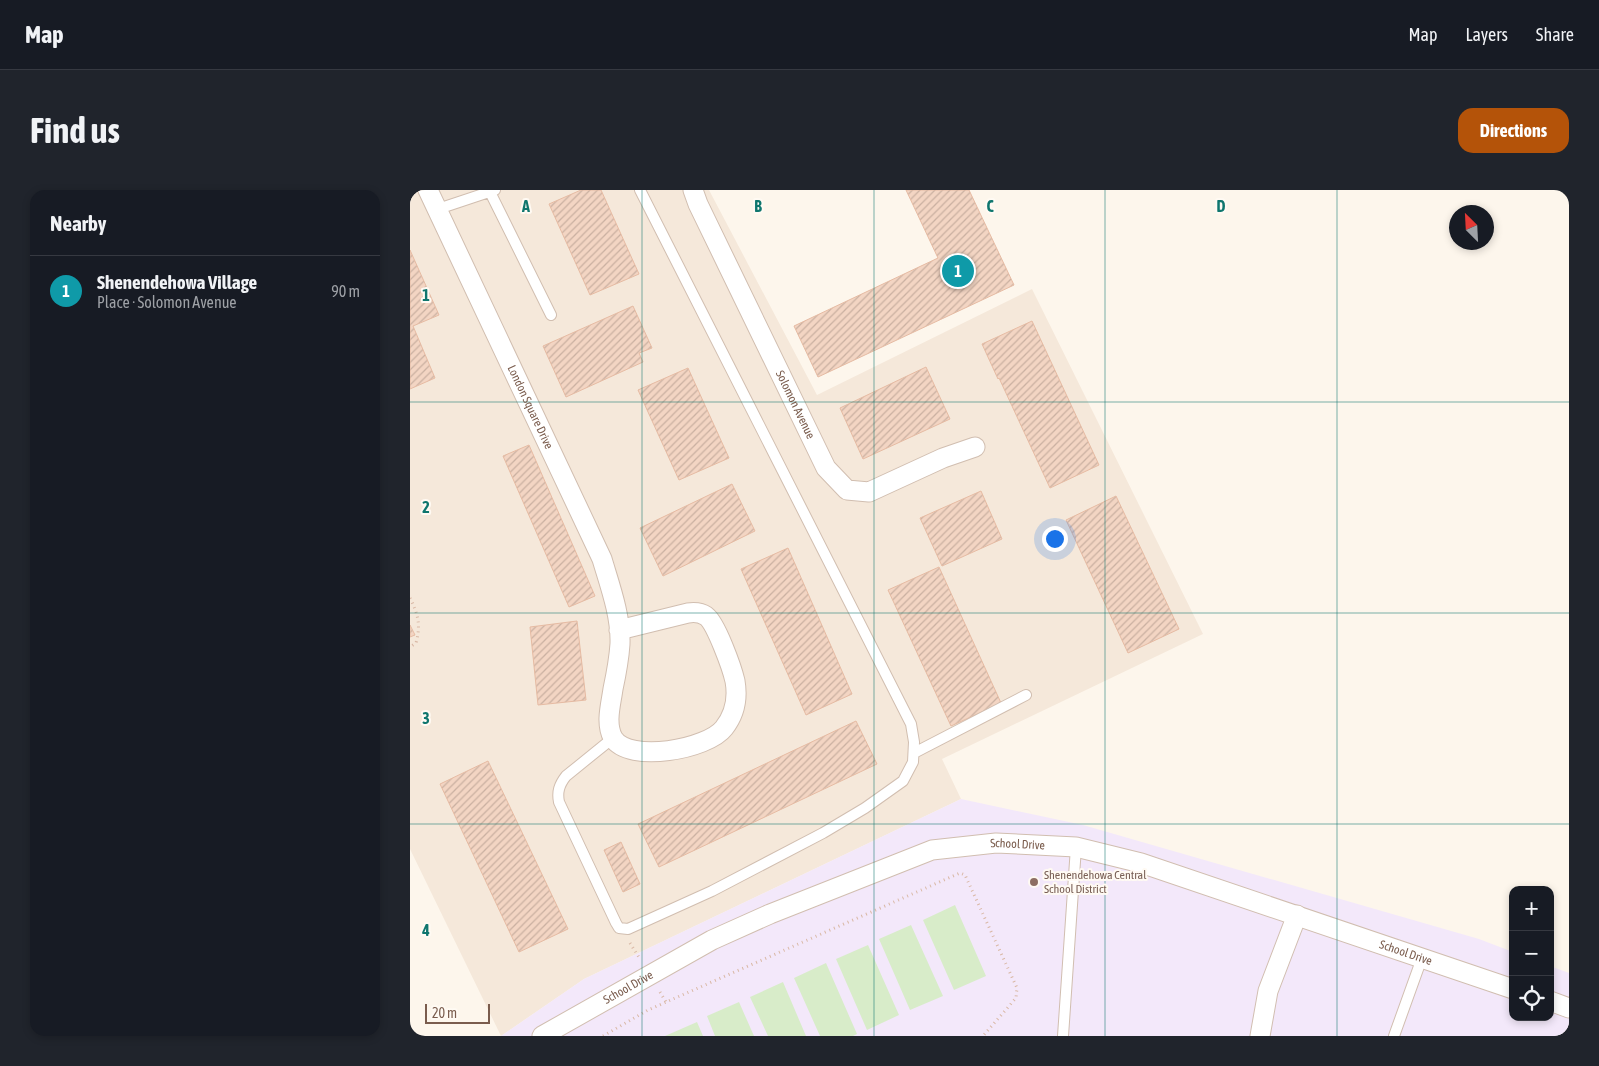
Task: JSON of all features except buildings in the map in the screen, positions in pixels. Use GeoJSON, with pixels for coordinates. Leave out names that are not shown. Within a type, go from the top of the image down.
{"type":"FeatureCollection","features":[{"type":"Feature","properties":{"kind":"street","name":"London Square Drive"},"geometry":{"type":"LineString","coordinates":[[428,190],[602,559],[612,591],[620,645],[609,721],[613,738]]}},
{"type":"Feature","properties":{"kind":"street","name":"Solomon Avenue"},"geometry":{"type":"LineString","coordinates":[[693,190],[698,204],[826,468],[846,490],[869,492],[943,458],[975,447]]}},
{"type":"Feature","properties":{"kind":"street"},"geometry":{"type":"LineString","coordinates":[[613,738],[617,743],[635,751],[673,750],[690,746],[710,738],[724,729],[736,702],[732,669],[713,623],[698,612],[619,630]]}},
{"type":"Feature","properties":{"kind":"street","name":"School Drive"},"geometry":{"type":"LineString","coordinates":[[542,1036],[712,940],[770,914],[932,850],[996,843],[1076,847],[1141,863],[1509,987]]}},
{"type":"Feature","properties":{"kind":"street"},"geometry":{"type":"LineString","coordinates":[[1260,1036],[1268,991],[1297,915]]}},
{"type":"Feature","properties":{"kind":"street"},"geometry":{"type":"LineString","coordinates":[[1554,1002],[1569,1008]]}},
{"type":"Feature","properties":{"kind":"lane"},"geometry":{"type":"LineString","coordinates":[[613,738],[566,776],[561,783],[558,793],[560,802],[616,924],[619,928],[623,929],[633,928],[712,891],[823,833],[865,808],[904,781],[913,762],[914,753],[911,724],[640,190]]}},
{"type":"Feature","properties":{"kind":"lane"},"geometry":{"type":"LineString","coordinates":[[438,209],[493,191],[551,314]]}},
{"type":"Feature","properties":{"kind":"lane"},"geometry":{"type":"LineString","coordinates":[[914,753],[1026,695]]}},
{"type":"Feature","properties":{"kind":"lane"},"geometry":{"type":"LineString","coordinates":[[1063,1036],[1076,847]]}},
{"type":"Feature","properties":{"kind":"lane"},"geometry":{"type":"LineString","coordinates":[[1394,1036],[1422,958]]}},
{"type":"Feature","properties":{"kind":"path"},"geometry":{"type":"LineString","coordinates":[[410,598],[415,608],[419,629],[416,643],[410,647]]}},
{"type":"Feature","properties":{"kind":"path"},"geometry":{"type":"LineString","coordinates":[[603,1036],[648,1010],[960,873],[965,875],[1017,988],[1016,998],[983,1036]]}},
{"type":"Feature","properties":{"kind":"shaded area"},"geometry":{"type":"Polygon","coordinates":[[[410,190],[709,190],[817,395],[1032,289],[1203,634],[942,759],[961,799],[584,979],[501,1036],[410,849],[410,190]]]}},
{"type":"Feature","properties":{"kind":"shaded area","name":"Shenendehowa Central School District"},"geometry":{"type":"Polygon","coordinates":[[[961,799],[1083,825],[1479,939],[1509,950],[1509,1021],[1554,1021],[1554,967],[1569,973],[1569,1036],[501,1036],[584,979],[961,799]]]}},
{"type":"Feature","properties":{"kind":"green space"},"geometry":{"type":"Polygon","coordinates":[[[955,905],[986,976],[954,990],[923,920],[955,905]]]}},
{"type":"Feature","properties":{"kind":"green space"},"geometry":{"type":"Polygon","coordinates":[[[911,925],[943,996],[910,1010],[879,939],[911,925]]]}},
{"type":"Feature","properties":{"kind":"green space"},"geometry":{"type":"Polygon","coordinates":[[[868,945],[899,1015],[867,1030],[836,959],[868,945]]]}},
{"type":"Feature","properties":{"kind":"green space"},"geometry":{"type":"Polygon","coordinates":[[[826,963],[857,1034],[853,1036],[820,1036],[794,978],[826,963]]]}},
{"type":"Feature","properties":{"kind":"green space"},"geometry":{"type":"Polygon","coordinates":[[[783,982],[806,1036],[768,1036],[750,997],[783,982]]]}},
{"type":"Feature","properties":{"kind":"green space"},"geometry":{"type":"Polygon","coordinates":[[[739,1002],[754,1036],[715,1036],[707,1016],[739,1002]]]}},
{"type":"Feature","properties":{"kind":"green space"},"geometry":{"type":"Polygon","coordinates":[[[697,1022],[703,1036],[665,1036],[697,1022]]]}},
{"type":"Feature","properties":{"kind":"place","name":"Shenendehowa Village"},"geometry":{"type":"Point","coordinates":[958,271]}},
{"type":"Feature","properties":{"kind":"place","name":"Shenendehowa Central School District"},"geometry":{"type":"Point","coordinates":[1034,882]}}]}
